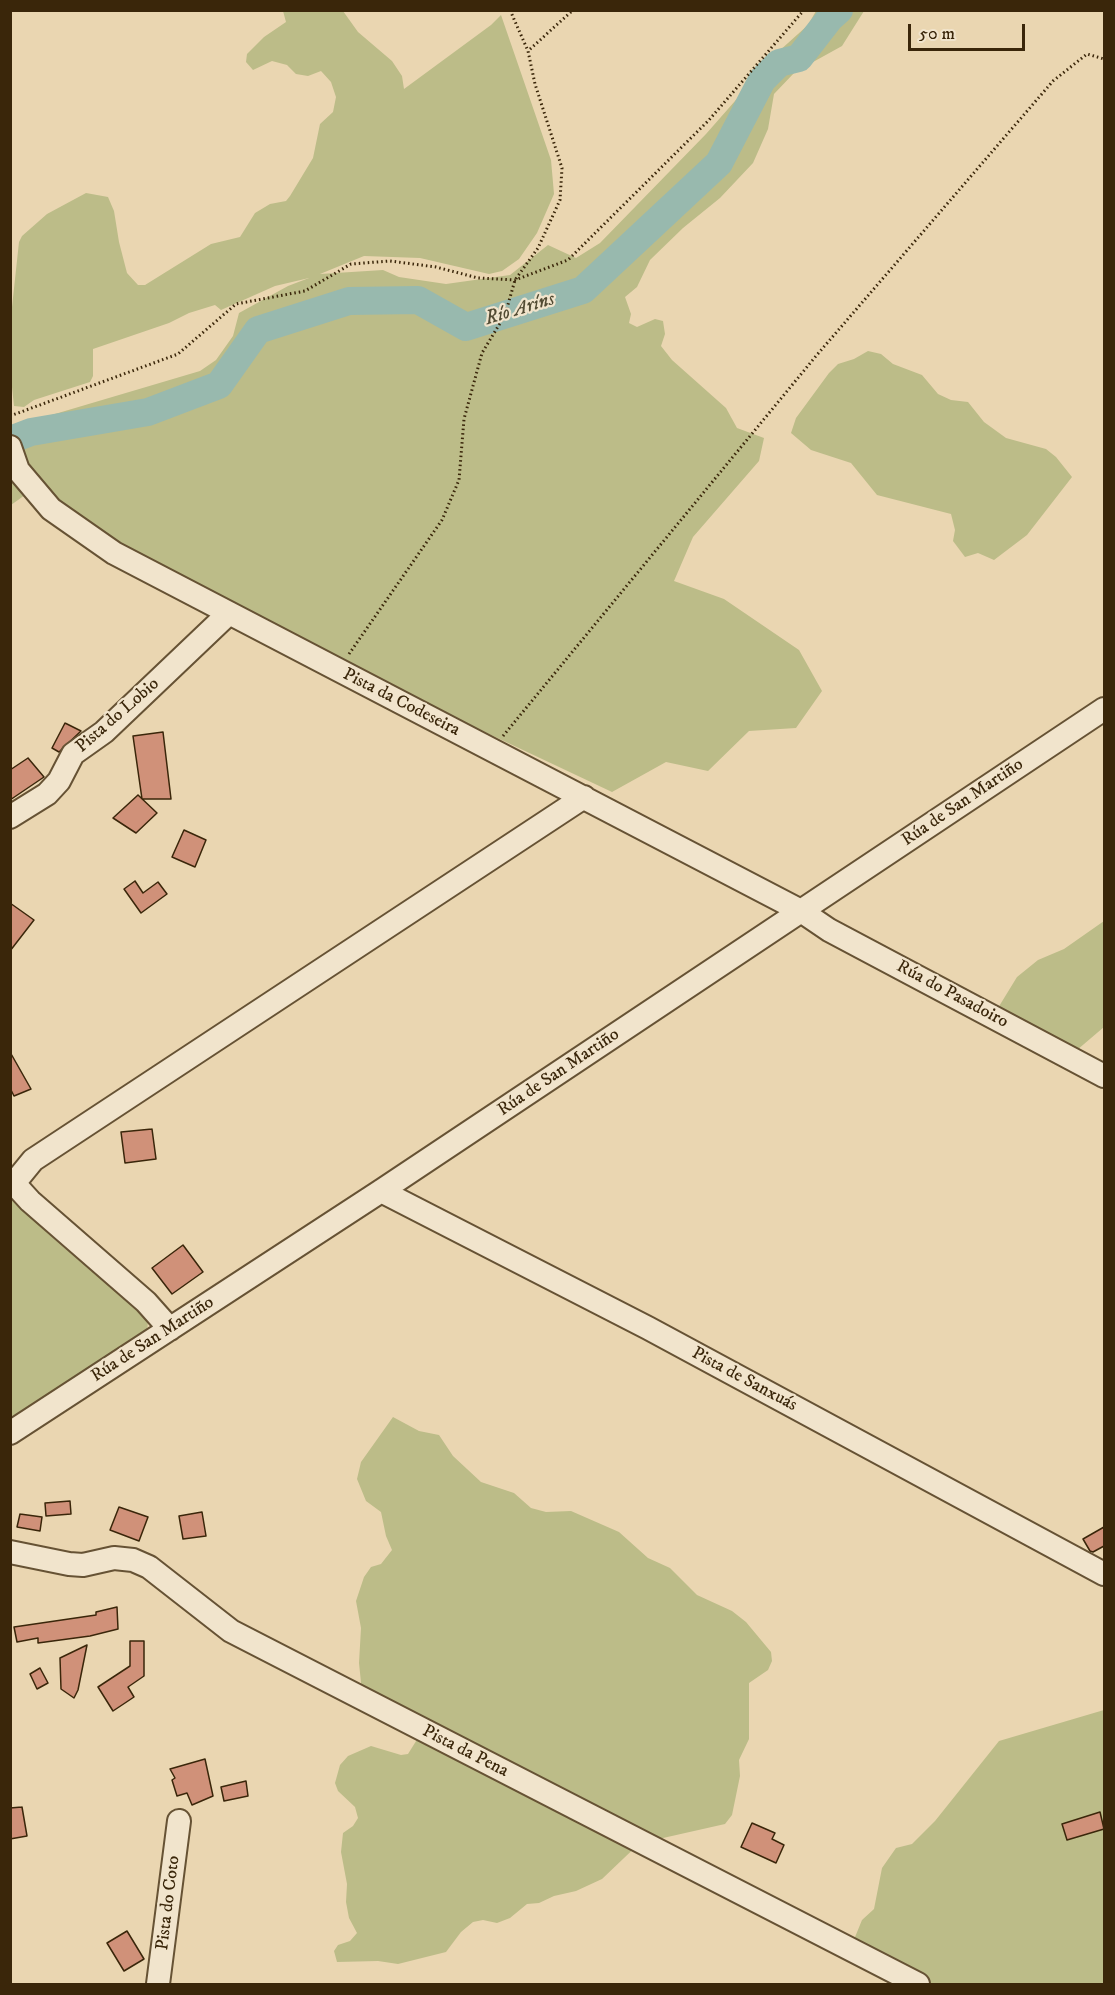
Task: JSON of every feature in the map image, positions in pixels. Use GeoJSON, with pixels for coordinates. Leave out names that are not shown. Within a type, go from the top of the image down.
{"type":"FeatureCollection","features":[{"type":"Feature","properties":{"kind":"street","name":"Pista da Codeseira"},"geometry":{"type":"LineString","coordinates":[[10,447],[18,470],[51,509],[114,553],[801,911]]}},
{"type":"Feature","properties":{"kind":"street","name":"Pista do Lobio"},"geometry":{"type":"LineString","coordinates":[[10,818],[54,788],[73,754],[104,732],[228,614]]}},
{"type":"Feature","properties":{"kind":"street","name":"Rúa de San Martiño"},"geometry":{"type":"LineString","coordinates":[[10,1433],[381,1191],[1104,709]]}},
{"type":"Feature","properties":{"kind":"street"},"geometry":{"type":"LineString","coordinates":[[170,1329],[146,1302],[30,1201],[13,1181],[33,1160],[584,797]]}},
{"type":"Feature","properties":{"kind":"street","name":"Rúa do Pasadoiro"},"geometry":{"type":"LineString","coordinates":[[801,911],[829,930],[1104,1076]]}},
{"type":"Feature","properties":{"kind":"street","name":"Pista de Sanxuás"},"geometry":{"type":"LineString","coordinates":[[381,1191],[658,1334],[1104,1574]]}},
{"type":"Feature","properties":{"kind":"street","name":"Pista da Pena"},"geometry":{"type":"LineString","coordinates":[[10,1552],[69,1564],[83,1565],[114,1558],[133,1560],[150,1567],[231,1631],[918,1984]]}},
{"type":"Feature","properties":{"kind":"street","name":"Pista do Coto"},"geometry":{"type":"LineString","coordinates":[[158,1984],[179,1821]]}},
{"type":"Feature","properties":{"kind":"path"},"geometry":{"type":"LineString","coordinates":[[338,671],[442,520],[459,480],[464,419],[482,353],[505,315],[515,280],[538,248],[560,200],[562,168],[535,84],[528,51],[510,10]]}},
{"type":"Feature","properties":{"kind":"path"},"geometry":{"type":"LineString","coordinates":[[528,51],[573,10]]}},
{"type":"Feature","properties":{"kind":"path"},"geometry":{"type":"LineString","coordinates":[[10,416],[178,354],[236,304],[305,291],[351,264],[390,261],[436,267],[478,278],[515,280],[568,260],[709,120],[804,10]]}},
{"type":"Feature","properties":{"kind":"path"},"geometry":{"type":"LineString","coordinates":[[493,749],[816,356],[1053,81],[1087,54],[1104,58]]}},
{"type":"Feature","properties":{"kind":"green space"},"geometry":{"type":"Polygon","coordinates":[[[283,11],[343,11],[358,32],[392,61],[402,76],[404,89],[491,25],[501,15],[551,160],[554,194],[537,233],[519,259],[502,271],[489,274],[420,258],[364,256],[320,274],[383,270],[399,277],[446,284],[510,275],[548,245],[576,258],[600,243],[706,134],[778,52],[808,25],[816,11],[864,11],[842,46],[795,72],[774,94],[768,129],[753,163],[720,198],[683,228],[650,260],[637,287],[625,297],[631,314],[629,323],[637,327],[655,319],[663,321],[665,334],[661,346],[672,360],[726,408],[737,428],[764,438],[759,461],[693,537],[674,581],[724,599],[799,650],[822,691],[796,728],[749,731],[708,771],[666,762],[612,792],[364,675],[25,495],[11,505],[11,427],[200,371],[216,360],[233,336],[239,313],[288,286],[309,278],[275,286],[221,310],[215,305],[189,313],[169,323],[93,349],[93,376],[90,382],[34,400],[24,407],[14,406],[10,368],[12,307],[19,242],[22,236],[47,214],[86,193],[108,197],[114,211],[127,273],[138,285],[145,285],[211,244],[240,237],[255,213],[270,204],[286,201],[290,196],[313,158],[320,124],[333,112],[336,97],[331,82],[321,71],[308,76],[296,74],[287,65],[272,61],[253,70],[246,62],[247,54],[264,37],[286,22],[283,11]]]}},
{"type":"Feature","properties":{"kind":"green space"},"geometry":{"type":"Polygon","coordinates":[[[868,351],[881,354],[893,364],[922,375],[938,394],[951,400],[968,402],[984,422],[1006,438],[1046,449],[1056,457],[1072,477],[1027,535],[994,560],[978,553],[965,557],[953,541],[955,530],[951,514],[877,495],[851,463],[811,450],[791,433],[796,418],[829,373],[838,364],[868,351]]]}},
{"type":"Feature","properties":{"kind":"green space"},"geometry":{"type":"Polygon","coordinates":[[[1104,921],[1104,1027],[1077,1050],[998,1008],[1017,977],[1038,960],[1064,949],[1104,921]]]}},
{"type":"Feature","properties":{"kind":"green space"},"geometry":{"type":"Polygon","coordinates":[[[11,1196],[44,1230],[148,1320],[147,1334],[11,1417],[11,1196]]]}},
{"type":"Feature","properties":{"kind":"green space"},"geometry":{"type":"Polygon","coordinates":[[[393,1417],[419,1431],[439,1435],[453,1456],[481,1482],[514,1493],[531,1508],[546,1512],[571,1511],[619,1532],[648,1558],[670,1568],[697,1595],[732,1611],[746,1622],[771,1652],[772,1661],[768,1670],[749,1683],[749,1739],[739,1760],[740,1776],[732,1815],[725,1824],[663,1838],[645,1838],[602,1879],[576,1891],[554,1896],[539,1903],[527,1904],[510,1918],[497,1923],[483,1920],[473,1922],[461,1932],[446,1952],[398,1964],[378,1961],[337,1962],[334,1951],[338,1945],[350,1941],[357,1933],[349,1918],[346,1902],[347,1884],[341,1852],[343,1833],[353,1826],[358,1818],[355,1807],[338,1791],[335,1783],[340,1765],[348,1756],[371,1746],[401,1755],[408,1754],[418,1738],[362,1692],[359,1663],[361,1628],[356,1601],[364,1577],[371,1567],[381,1564],[392,1550],[386,1536],[381,1512],[366,1501],[357,1479],[361,1462],[393,1417]]]}},
{"type":"Feature","properties":{"kind":"green space"},"geometry":{"type":"Polygon","coordinates":[[[1104,1710],[1104,1984],[931,1984],[853,1942],[862,1920],[874,1909],[882,1868],[896,1848],[912,1844],[935,1821],[999,1741],[1104,1710]]]}},
{"type":"Feature","properties":{"kind":"building"},"geometry":{"type":"Polygon","coordinates":[[[65,723],[81,731],[59,752],[52,748],[65,723]]]}},
{"type":"Feature","properties":{"kind":"building"},"geometry":{"type":"Polygon","coordinates":[[[163,732],[171,799],[142,799],[133,736],[163,732]]]}},
{"type":"Feature","properties":{"kind":"building"},"geometry":{"type":"Polygon","coordinates":[[[28,758],[44,777],[10,800],[10,770],[28,758]]]}},
{"type":"Feature","properties":{"kind":"building"},"geometry":{"type":"Polygon","coordinates":[[[138,795],[157,813],[136,833],[113,818],[138,795]]]}},
{"type":"Feature","properties":{"kind":"building"},"geometry":{"type":"Polygon","coordinates":[[[184,830],[206,840],[195,867],[172,857],[184,830]]]}},
{"type":"Feature","properties":{"kind":"building"},"geometry":{"type":"Polygon","coordinates":[[[135,881],[143,893],[158,882],[167,894],[141,913],[124,889],[135,881]]]}},
{"type":"Feature","properties":{"kind":"building"},"geometry":{"type":"Polygon","coordinates":[[[10,903],[34,920],[10,951],[10,903]]]}},
{"type":"Feature","properties":{"kind":"building"},"geometry":{"type":"Polygon","coordinates":[[[10,1052],[31,1089],[14,1096],[10,1088],[10,1052]]]}},
{"type":"Feature","properties":{"kind":"building"},"geometry":{"type":"Polygon","coordinates":[[[152,1129],[156,1159],[125,1163],[121,1132],[152,1129]]]}},
{"type":"Feature","properties":{"kind":"building"},"geometry":{"type":"Polygon","coordinates":[[[183,1245],[203,1272],[172,1294],[152,1268],[183,1245]]]}},
{"type":"Feature","properties":{"kind":"building"},"geometry":{"type":"Polygon","coordinates":[[[70,1501],[71,1514],[46,1516],[45,1503],[70,1501]]]}},
{"type":"Feature","properties":{"kind":"building"},"geometry":{"type":"Polygon","coordinates":[[[119,1507],[148,1517],[139,1541],[110,1530],[119,1507]]]}},
{"type":"Feature","properties":{"kind":"building"},"geometry":{"type":"Polygon","coordinates":[[[202,1512],[206,1536],[183,1539],[179,1516],[202,1512]]]}},
{"type":"Feature","properties":{"kind":"building"},"geometry":{"type":"Polygon","coordinates":[[[20,1514],[42,1517],[40,1531],[17,1527],[20,1514]]]}},
{"type":"Feature","properties":{"kind":"building"},"geometry":{"type":"Polygon","coordinates":[[[1104,1527],[1104,1546],[1093,1552],[1090,1551],[1083,1539],[1104,1527]]]}},
{"type":"Feature","properties":{"kind":"building"},"geometry":{"type":"Polygon","coordinates":[[[117,1607],[118,1629],[90,1636],[38,1643],[38,1638],[17,1642],[14,1627],[96,1615],[96,1612],[117,1607]]]}},
{"type":"Feature","properties":{"kind":"building"},"geometry":{"type":"Polygon","coordinates":[[[130,1641],[144,1641],[144,1676],[128,1687],[134,1697],[113,1711],[98,1687],[130,1666],[130,1641]]]}},
{"type":"Feature","properties":{"kind":"building"},"geometry":{"type":"Polygon","coordinates":[[[87,1645],[78,1690],[74,1698],[61,1689],[60,1658],[87,1645]]]}},
{"type":"Feature","properties":{"kind":"building"},"geometry":{"type":"Polygon","coordinates":[[[40,1668],[48,1683],[37,1689],[30,1674],[40,1668]]]}},
{"type":"Feature","properties":{"kind":"building"},"geometry":{"type":"Polygon","coordinates":[[[205,1759],[213,1796],[192,1805],[187,1793],[177,1796],[172,1780],[175,1778],[170,1769],[205,1759]]]}},
{"type":"Feature","properties":{"kind":"building"},"geometry":{"type":"Polygon","coordinates":[[[246,1781],[248,1796],[224,1801],[221,1787],[246,1781]]]}},
{"type":"Feature","properties":{"kind":"building"},"geometry":{"type":"Polygon","coordinates":[[[22,1807],[27,1836],[10,1839],[10,1808],[22,1807]]]}},
{"type":"Feature","properties":{"kind":"building"},"geometry":{"type":"Polygon","coordinates":[[[1100,1812],[1104,1829],[1067,1840],[1062,1824],[1100,1812]]]}},
{"type":"Feature","properties":{"kind":"building"},"geometry":{"type":"Polygon","coordinates":[[[752,1823],[775,1833],[772,1839],[784,1845],[776,1863],[741,1847],[752,1823]]]}},
{"type":"Feature","properties":{"kind":"building"},"geometry":{"type":"Polygon","coordinates":[[[127,1931],[144,1959],[124,1971],[107,1943],[127,1931]]]}},
{"type":"Feature","properties":{"kind":"waterway","name":"Río Aríns"},"geometry":{"type":"LineString","coordinates":[[10,440],[31,432],[148,412],[219,385],[258,330],[349,301],[418,300],[466,327],[583,290],[719,163],[762,80],[779,63],[799,58],[839,10]]}}]}
